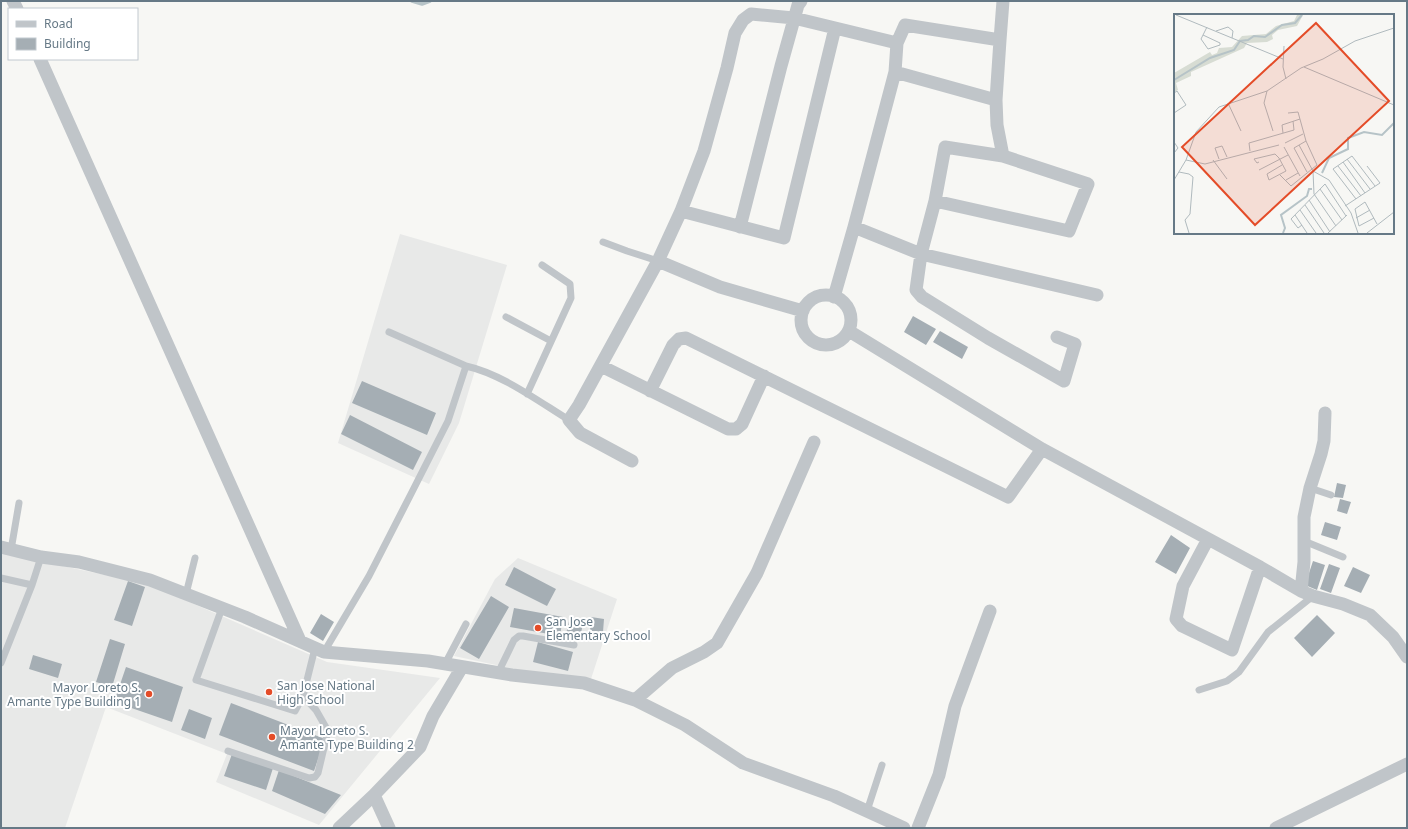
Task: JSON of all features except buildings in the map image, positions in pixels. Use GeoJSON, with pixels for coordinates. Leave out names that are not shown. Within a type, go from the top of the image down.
{"type":"FeatureCollection","features":[{"type":"Feature","properties":{"kind":"street"},"geometry":{"type":"LineString","coordinates":[[1002,1],[996,100],[997,125],[1003,156]]}},
{"type":"Feature","properties":{"kind":"street"},"geometry":{"type":"LineString","coordinates":[[740,228],[798,2]]}},
{"type":"Feature","properties":{"kind":"street"},"geometry":{"type":"LineString","coordinates":[[632,461],[580,433],[569,420],[601,366],[658,261],[681,211],[704,151],[735,33],[743,20],[751,14],[794,18],[897,43]]}},
{"type":"Feature","properties":{"kind":"street"},"geometry":{"type":"LineString","coordinates":[[834,297],[895,72],[897,43],[905,24],[1000,40]]}},
{"type":"Feature","properties":{"kind":"street"},"geometry":{"type":"LineString","coordinates":[[681,211],[740,228],[784,238],[835,28]]}},
{"type":"Feature","properties":{"kind":"street"},"geometry":{"type":"LineString","coordinates":[[40,60],[300,641]]}},
{"type":"Feature","properties":{"kind":"street"},"geometry":{"type":"LineString","coordinates":[[895,72],[996,100]]}},
{"type":"Feature","properties":{"kind":"street"},"geometry":{"type":"LineString","coordinates":[[935,201],[1069,231],[1088,184],[1003,156],[945,147],[935,201],[921,254],[916,290],[922,297],[988,338],[1064,381],[1075,344],[1056,337]]}},
{"type":"Feature","properties":{"kind":"street"},"geometry":{"type":"LineString","coordinates":[[854,227],[921,254],[1097,295]]}},
{"type":"Feature","properties":{"kind":"street"},"geometry":{"type":"LineString","coordinates":[[658,261],[720,286],[803,311]]}},
{"type":"Feature","properties":{"kind":"street"},"geometry":{"type":"LineString","coordinates":[[826,295],[834,297],[847,307],[850,319],[849,331],[844,338],[837,343],[820,345],[812,341],[802,328],[801,319],[803,311],[806,304],[812,299],[826,295]]}},
{"type":"Feature","properties":{"kind":"street"},"geometry":{"type":"LineString","coordinates":[[849,331],[1042,449],[1307,593],[1343,604],[1370,615],[1393,638],[1407,657]]}},
{"type":"Feature","properties":{"kind":"street"},"geometry":{"type":"LineString","coordinates":[[650,391],[673,345],[679,339],[686,338],[1008,497],[1042,449]]}},
{"type":"Feature","properties":{"kind":"street"},"geometry":{"type":"LineString","coordinates":[[601,366],[728,429],[736,429],[742,424],[764,376]]}},
{"type":"Feature","properties":{"kind":"street"},"geometry":{"type":"LineString","coordinates":[[1307,593],[1304,562],[1304,517],[1310,488],[1324,441],[1325,413]]}},
{"type":"Feature","properties":{"kind":"street"},"geometry":{"type":"LineString","coordinates":[[635,700],[672,668],[704,652],[717,643],[757,573],[814,442]]}},
{"type":"Feature","properties":{"kind":"street"},"geometry":{"type":"LineString","coordinates":[[1208,539],[1183,586],[1176,619],[1182,626],[1232,650],[1260,567]]}},
{"type":"Feature","properties":{"kind":"street"},"geometry":{"type":"LineString","coordinates":[[6,549],[41,557],[79,562],[150,580],[222,608],[320,650],[428,661],[498,673],[584,683],[635,700],[685,726],[743,763],[834,796],[904,828]]}},
{"type":"Feature","properties":{"kind":"street"},"geometry":{"type":"LineString","coordinates":[[918,828],[939,775],[955,706],[990,611]]}},
{"type":"Feature","properties":{"kind":"street"},"geometry":{"type":"LineString","coordinates":[[339,828],[374,795],[420,747],[433,716],[462,667]]}},
{"type":"Feature","properties":{"kind":"street"},"geometry":{"type":"LineString","coordinates":[[1276,828],[1407,764]]}},
{"type":"Feature","properties":{"kind":"street"},"geometry":{"type":"LineString","coordinates":[[374,795],[389,828]]}},
{"type":"Feature","properties":{"kind":"lane"},"geometry":{"type":"LineString","coordinates":[[604,242],[658,261]]}},
{"type":"Feature","properties":{"kind":"lane"},"geometry":{"type":"LineString","coordinates":[[527,394],[571,298],[570,284],[542,265]]}},
{"type":"Feature","properties":{"kind":"lane"},"geometry":{"type":"LineString","coordinates":[[506,317],[551,341]]}},
{"type":"Feature","properties":{"kind":"lane"},"geometry":{"type":"LineString","coordinates":[[389,332],[466,366],[481,370],[527,394],[569,420]]}},
{"type":"Feature","properties":{"kind":"lane"},"geometry":{"type":"LineString","coordinates":[[222,608],[196,680],[295,711],[303,696],[320,650],[369,576],[417,484],[448,421],[466,366]]}},
{"type":"Feature","properties":{"kind":"lane"},"geometry":{"type":"LineString","coordinates":[[1310,488],[1331,495]]}},
{"type":"Feature","properties":{"kind":"lane"},"geometry":{"type":"LineString","coordinates":[[6,549],[19,502]]}},
{"type":"Feature","properties":{"kind":"lane"},"geometry":{"type":"LineString","coordinates":[[1304,541],[1343,557]]}},
{"type":"Feature","properties":{"kind":"lane"},"geometry":{"type":"LineString","coordinates":[[1,663],[32,585],[41,557]]}},
{"type":"Feature","properties":{"kind":"lane"},"geometry":{"type":"LineString","coordinates":[[186,594],[195,558]]}},
{"type":"Feature","properties":{"kind":"lane"},"geometry":{"type":"LineString","coordinates":[[1,578],[32,585]]}},
{"type":"Feature","properties":{"kind":"lane"},"geometry":{"type":"LineString","coordinates":[[1199,690],[1227,681],[1240,672],[1268,632],[1307,593]]}},
{"type":"Feature","properties":{"kind":"lane"},"geometry":{"type":"LineString","coordinates":[[445,664],[466,624]]}},
{"type":"Feature","properties":{"kind":"lane"},"geometry":{"type":"LineString","coordinates":[[498,673],[514,640],[519,636],[574,645]]}},
{"type":"Feature","properties":{"kind":"lane"},"geometry":{"type":"LineString","coordinates":[[228,751],[309,778],[315,777],[318,773],[328,731],[316,710],[303,696]]}},
{"type":"Feature","properties":{"kind":"lane"},"geometry":{"type":"LineString","coordinates":[[867,811],[882,765]]}},
{"type":"Feature","properties":{"kind":"shaded area"},"geometry":{"type":"Polygon","coordinates":[[[400,234],[507,265],[459,423],[429,484],[338,443],[400,234]]]}},
{"type":"Feature","properties":{"kind":"shaded area"},"geometry":{"type":"Polygon","coordinates":[[[1,553],[148,584],[327,662],[440,678],[319,825],[216,782],[227,754],[106,707],[65,828],[1,828],[1,553]]]}},
{"type":"Feature","properties":{"kind":"shaded area","name":"San Jose Elementary School"},"geometry":{"type":"Polygon","coordinates":[[[518,558],[617,599],[591,679],[519,670],[454,656],[495,579],[518,558]]]}},
{"type":"Feature","properties":{"kind":"waterway"},"geometry":{"type":"LineString","coordinates":[[412,1],[422,4],[430,1]]}},
{"type":"Feature","properties":{"kind":"place","name":"San Jose Elementary School"},"geometry":{"type":"Point","coordinates":[538,628]}},
{"type":"Feature","properties":{"kind":"place","name":"San Jose National High School"},"geometry":{"type":"Point","coordinates":[269,692]}},
{"type":"Feature","properties":{"kind":"place","name":"Mayor Loreto S. Amante Type Building 1"},"geometry":{"type":"Point","coordinates":[149,694]}},
{"type":"Feature","properties":{"kind":"place","name":"Mayor Loreto S. Amante Type Building 2"},"geometry":{"type":"Point","coordinates":[272,737]}}]}
